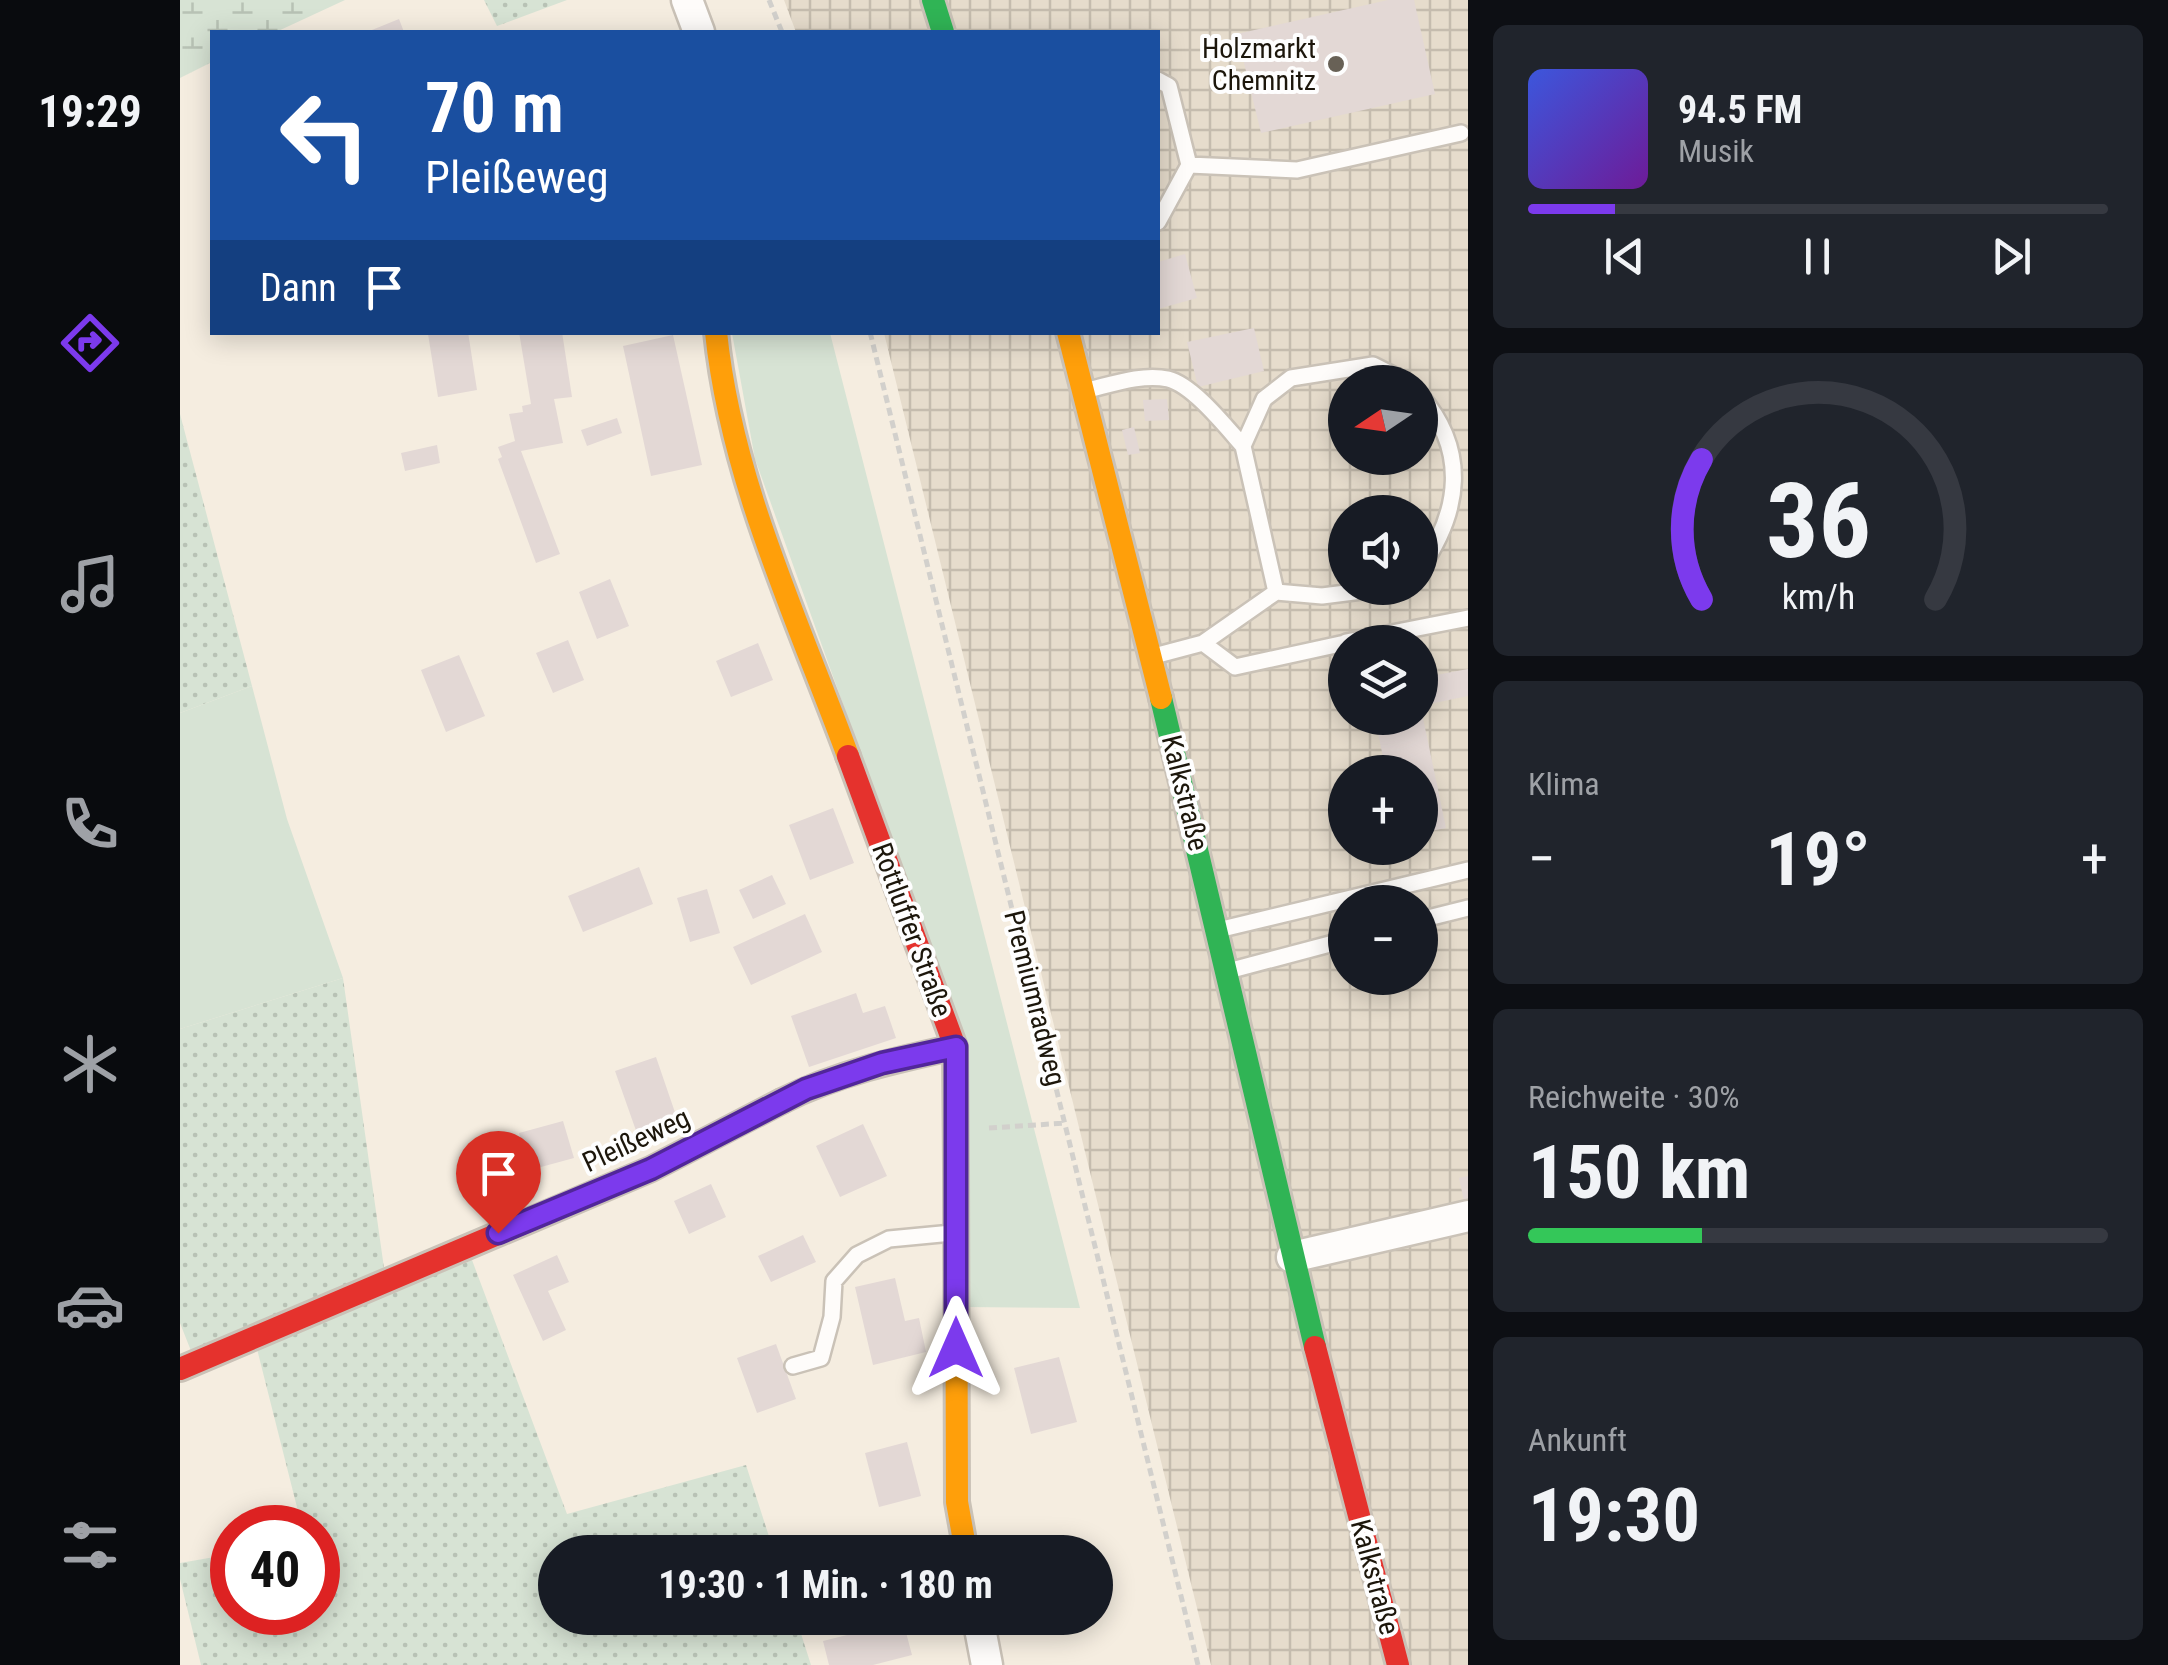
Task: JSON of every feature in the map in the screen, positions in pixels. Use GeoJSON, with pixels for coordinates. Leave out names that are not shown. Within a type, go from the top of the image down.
{"type":"FeatureCollection","features":[{"type":"Feature","properties":{"kind":"street"},"geometry":{"type":"LineString","coordinates":[[687,0],[698,30]]}},
{"type":"Feature","properties":{"kind":"street"},"geometry":{"type":"LineString","coordinates":[[934,0],[942,30]]}},
{"type":"Feature","properties":{"kind":"street","name":"Rottluffer Straße"},"geometry":{"type":"LineString","coordinates":[[716,335],[722,390],[740,464],[956,1047],[957,1502],[963,1535]]}},
{"type":"Feature","properties":{"kind":"street","name":"Kalkstraße"},"geometry":{"type":"LineString","coordinates":[[1070,335],[1152,656],[1292,1256],[1398,1665]]}},
{"type":"Feature","properties":{"kind":"street","name":"Pleißeweg"},"geometry":{"type":"LineString","coordinates":[[180,1369],[651,1169],[806,1089],[882,1063],[956,1047]]}},
{"type":"Feature","properties":{"kind":"street"},"geometry":{"type":"LineString","coordinates":[[1292,1256],[1468,1216]]}},
{"type":"Feature","properties":{"kind":"street"},"geometry":{"type":"LineString","coordinates":[[981,1635],[987,1665]]}},
{"type":"Feature","properties":{"kind":"lane"},"geometry":{"type":"LineString","coordinates":[[1160,81],[1168,86],[1189,165],[1160,218]]}},
{"type":"Feature","properties":{"kind":"lane"},"geometry":{"type":"LineString","coordinates":[[1189,165],[1297,170],[1462,134]]}},
{"type":"Feature","properties":{"kind":"lane"},"geometry":{"type":"LineString","coordinates":[[1243,446],[1264,400],[1291,378],[1328,372]]}},
{"type":"Feature","properties":{"kind":"lane"},"geometry":{"type":"LineString","coordinates":[[1084,391],[1154,377],[1174,380],[1217,415],[1243,446],[1276,592]]}},
{"type":"Feature","properties":{"kind":"lane"},"geometry":{"type":"LineString","coordinates":[[1438,417],[1454,456],[1456,498],[1438,541]]}},
{"type":"Feature","properties":{"kind":"lane"},"geometry":{"type":"LineString","coordinates":[[1152,656],[1204,642],[1276,592],[1328,595]]}},
{"type":"Feature","properties":{"kind":"lane"},"geometry":{"type":"LineString","coordinates":[[1434,625],[1468,618]]}},
{"type":"Feature","properties":{"kind":"lane"},"geometry":{"type":"LineString","coordinates":[[1204,642],[1235,667],[1328,647]]}},
{"type":"Feature","properties":{"kind":"lane"},"geometry":{"type":"LineString","coordinates":[[1218,930],[1468,870]]}},
{"type":"Feature","properties":{"kind":"lane"},"geometry":{"type":"LineString","coordinates":[[1438,916],[1468,908]]}},
{"type":"Feature","properties":{"kind":"lane"},"geometry":{"type":"LineString","coordinates":[[1226,971],[1328,944]]}},
{"type":"Feature","properties":{"kind":"lane"},"geometry":{"type":"LineString","coordinates":[[794,1366],[821,1358],[832,1316],[834,1281],[857,1256],[889,1240],[956,1232]]}},
{"type":"Feature","properties":{"kind":"path"},"geometry":{"type":"LineString","coordinates":[[769,0],[781,30]]}},
{"type":"Feature","properties":{"kind":"path","name":"Premiumradweg"},"geometry":{"type":"LineString","coordinates":[[871,335],[1198,1665]]}},
{"type":"Feature","properties":{"kind":"path"},"geometry":{"type":"LineString","coordinates":[[956,1127],[1066,1123]]}},
{"type":"Feature","properties":{"kind":"shaded area"},"geometry":{"type":"Polygon","coordinates":[[[784,0],[1468,0],[1468,1665],[1211,1665],[884,335],[1160,335],[1160,30],[795,30],[784,0]]]}},
{"type":"Feature","properties":{"kind":"green space"},"geometry":{"type":"Polygon","coordinates":[[[180,0],[345,0],[280,30],[210,30],[210,63],[180,78],[180,0]]]}},
{"type":"Feature","properties":{"kind":"green space"},"geometry":{"type":"Polygon","coordinates":[[[484,0],[567,0],[497,26],[484,0]]]}},
{"type":"Feature","properties":{"kind":"green space"},"geometry":{"type":"Polygon","coordinates":[[[732,335],[831,335],[1080,1308],[964,1307],[966,1047],[755,459],[732,335]]]}},
{"type":"Feature","properties":{"kind":"green space"},"geometry":{"type":"Polygon","coordinates":[[[180,414],[252,686],[180,713],[180,414]]]}},
{"type":"Feature","properties":{"kind":"green space"},"geometry":{"type":"Polygon","coordinates":[[[252,686],[287,819],[343,978],[180,1029],[180,713],[252,686]]]}},
{"type":"Feature","properties":{"kind":"green space"},"geometry":{"type":"Polygon","coordinates":[[[343,978],[385,1275],[193,1356],[180,1323],[180,1029],[343,978]]]}},
{"type":"Feature","properties":{"kind":"green space"},"geometry":{"type":"Polygon","coordinates":[[[472,1260],[567,1514],[746,1465],[769,1535],[538,1535],[538,1635],[801,1635],[811,1665],[201,1665],[180,1579],[180,1563],[210,1558],[210,1635],[340,1635],[340,1505],[296,1505],[257,1349],[472,1260]]]}},
{"type":"Feature","properties":{"kind":"building","name":"Holzmarkt Chemnitz"},"geometry":{"type":"Polygon","coordinates":[[[1388,0],[1414,0],[1435,94],[1261,133],[1237,34],[1388,0]]]}},
{"type":"Feature","properties":{"kind":"building"},"geometry":{"type":"Polygon","coordinates":[[[399,19],[403,30],[372,30],[399,19]]]}},
{"type":"Feature","properties":{"kind":"building"},"geometry":{"type":"Polygon","coordinates":[[[1185,254],[1197,298],[1160,308],[1160,261],[1185,254]]]}},
{"type":"Feature","properties":{"kind":"building"},"geometry":{"type":"Polygon","coordinates":[[[1254,328],[1264,371],[1198,387],[1187,342],[1254,328]]]}},
{"type":"Feature","properties":{"kind":"building"},"geometry":{"type":"Polygon","coordinates":[[[428,335],[468,335],[477,390],[438,397],[428,335]]]}},
{"type":"Feature","properties":{"kind":"building"},"geometry":{"type":"Polygon","coordinates":[[[520,335],[562,335],[572,397],[554,399],[563,443],[521,451],[560,554],[536,563],[498,459],[502,457],[498,447],[515,441],[509,414],[523,412],[522,406],[531,404],[520,335]]]}},
{"type":"Feature","properties":{"kind":"building"},"geometry":{"type":"Polygon","coordinates":[[[673,335],[702,465],[651,476],[623,346],[673,335]]]}},
{"type":"Feature","properties":{"kind":"building"},"geometry":{"type":"Polygon","coordinates":[[[1167,399],[1169,420],[1145,421],[1143,400],[1167,399]]]}},
{"type":"Feature","properties":{"kind":"building"},"geometry":{"type":"Polygon","coordinates":[[[617,418],[622,433],[587,446],[581,430],[617,418]]]}},
{"type":"Feature","properties":{"kind":"building"},"geometry":{"type":"Polygon","coordinates":[[[1134,427],[1140,453],[1128,455],[1122,430],[1134,427]]]}},
{"type":"Feature","properties":{"kind":"building"},"geometry":{"type":"Polygon","coordinates":[[[437,445],[440,463],[405,471],[401,453],[437,445]]]}},
{"type":"Feature","properties":{"kind":"building"},"geometry":{"type":"Polygon","coordinates":[[[610,579],[629,626],[597,639],[579,592],[610,579]]]}},
{"type":"Feature","properties":{"kind":"building"},"geometry":{"type":"Polygon","coordinates":[[[568,640],[584,680],[553,693],[536,653],[568,640]]]}},
{"type":"Feature","properties":{"kind":"building"},"geometry":{"type":"Polygon","coordinates":[[[758,643],[773,680],[731,697],[716,661],[758,643]]]}},
{"type":"Feature","properties":{"kind":"building"},"geometry":{"type":"Polygon","coordinates":[[[459,655],[485,716],[446,732],[421,670],[459,655]]]}},
{"type":"Feature","properties":{"kind":"building"},"geometry":{"type":"Polygon","coordinates":[[[1468,669],[1468,696],[1438,702],[1438,675],[1468,669]]]}},
{"type":"Feature","properties":{"kind":"building"},"geometry":{"type":"Polygon","coordinates":[[[1378,735],[1427,735],[1431,755],[1383,755],[1378,735]]]}},
{"type":"Feature","properties":{"kind":"building"},"geometry":{"type":"Polygon","coordinates":[[[1438,790],[1446,828],[1438,830],[1438,790]]]}},
{"type":"Feature","properties":{"kind":"building"},"geometry":{"type":"Polygon","coordinates":[[[833,808],[854,863],[810,880],[789,825],[833,808]]]}},
{"type":"Feature","properties":{"kind":"building"},"geometry":{"type":"Polygon","coordinates":[[[639,867],[653,904],[583,932],[568,896],[639,867]]]}},
{"type":"Feature","properties":{"kind":"building"},"geometry":{"type":"Polygon","coordinates":[[[772,875],[786,904],[753,919],[739,890],[772,875]]]}},
{"type":"Feature","properties":{"kind":"building"},"geometry":{"type":"Polygon","coordinates":[[[707,889],[720,933],[690,942],[677,898],[707,889]]]}},
{"type":"Feature","properties":{"kind":"building"},"geometry":{"type":"Polygon","coordinates":[[[805,914],[822,952],[751,985],[733,947],[805,914]]]}},
{"type":"Feature","properties":{"kind":"building"},"geometry":{"type":"Polygon","coordinates":[[[856,993],[863,1013],[885,1006],[896,1038],[809,1067],[791,1016],[856,993]]]}},
{"type":"Feature","properties":{"kind":"building"},"geometry":{"type":"Polygon","coordinates":[[[656,1057],[680,1127],[640,1142],[615,1071],[656,1057]]]}},
{"type":"Feature","properties":{"kind":"building"},"geometry":{"type":"Polygon","coordinates":[[[563,1121],[574,1158],[530,1170],[519,1133],[563,1121]]]}},
{"type":"Feature","properties":{"kind":"building"},"geometry":{"type":"Polygon","coordinates":[[[863,1124],[887,1176],[840,1197],[816,1146],[863,1124]]]}},
{"type":"Feature","properties":{"kind":"building"},"geometry":{"type":"Polygon","coordinates":[[[1468,1176],[1468,1211],[1466,1211],[1459,1178],[1468,1176]]]}},
{"type":"Feature","properties":{"kind":"building"},"geometry":{"type":"Polygon","coordinates":[[[711,1184],[726,1217],[689,1234],[674,1201],[711,1184]]]}},
{"type":"Feature","properties":{"kind":"building"},"geometry":{"type":"Polygon","coordinates":[[[803,1235],[816,1262],[771,1282],[758,1256],[803,1235]]]}},
{"type":"Feature","properties":{"kind":"building"},"geometry":{"type":"Polygon","coordinates":[[[557,1255],[569,1282],[548,1291],[566,1330],[543,1341],[513,1275],[557,1255]]]}},
{"type":"Feature","properties":{"kind":"building"},"geometry":{"type":"Polygon","coordinates":[[[895,1278],[905,1321],[919,1318],[926,1352],[873,1365],[855,1287],[895,1278]]]}},
{"type":"Feature","properties":{"kind":"building"},"geometry":{"type":"Polygon","coordinates":[[[776,1344],[796,1399],[757,1413],[737,1358],[776,1344]]]}},
{"type":"Feature","properties":{"kind":"building"},"geometry":{"type":"Polygon","coordinates":[[[1059,1357],[1077,1422],[1031,1434],[1014,1368],[1059,1357]]]}},
{"type":"Feature","properties":{"kind":"building"},"geometry":{"type":"Polygon","coordinates":[[[907,1442],[921,1496],[879,1507],[865,1453],[907,1442]]]}},
{"type":"Feature","properties":{"kind":"building"},"geometry":{"type":"Polygon","coordinates":[[[847,1635],[907,1635],[912,1655],[873,1665],[829,1665],[823,1641],[847,1635]]]}},
{"type":"Feature","properties":{"kind":"traffic: fast"},"geometry":{"type":"LineString","coordinates":[[933,0],[942,30]]}},
{"type":"Feature","properties":{"kind":"traffic: fast"},"geometry":{"type":"LineString","coordinates":[[1161,698],[1315,1347]]}},
{"type":"Feature","properties":{"kind":"traffic: slow"},"geometry":{"type":"LineString","coordinates":[[716,335],[724,387],[751,495],[848,756]]}},
{"type":"Feature","properties":{"kind":"traffic: slow"},"geometry":{"type":"LineString","coordinates":[[1069,335],[1161,698]]}},
{"type":"Feature","properties":{"kind":"traffic: slow"},"geometry":{"type":"LineString","coordinates":[[782,1101],[845,1075],[955,1047]]}},
{"type":"Feature","properties":{"kind":"traffic: slow"},"geometry":{"type":"LineString","coordinates":[[956,1168],[957,1502],[963,1535]]}},
{"type":"Feature","properties":{"kind":"traffic: jam"},"geometry":{"type":"LineString","coordinates":[[848,756],[955,1047],[956,1168]]}},
{"type":"Feature","properties":{"kind":"traffic: jam"},"geometry":{"type":"LineString","coordinates":[[180,1369],[651,1169],[782,1101]]}},
{"type":"Feature","properties":{"kind":"traffic: jam"},"geometry":{"type":"LineString","coordinates":[[1315,1347],[1398,1665]]}},
{"type":"Feature","properties":{"kind":"place","name":"Holzmarkt Chemnitz"},"geometry":{"type":"Point","coordinates":[1336,64]}},
{"type":"Feature","properties":{"kind":"route"},"geometry":{"type":"LineString","coordinates":[[498,1233],[651,1169],[806,1089],[882,1063],[956,1047],[956,1348]]}}]}
